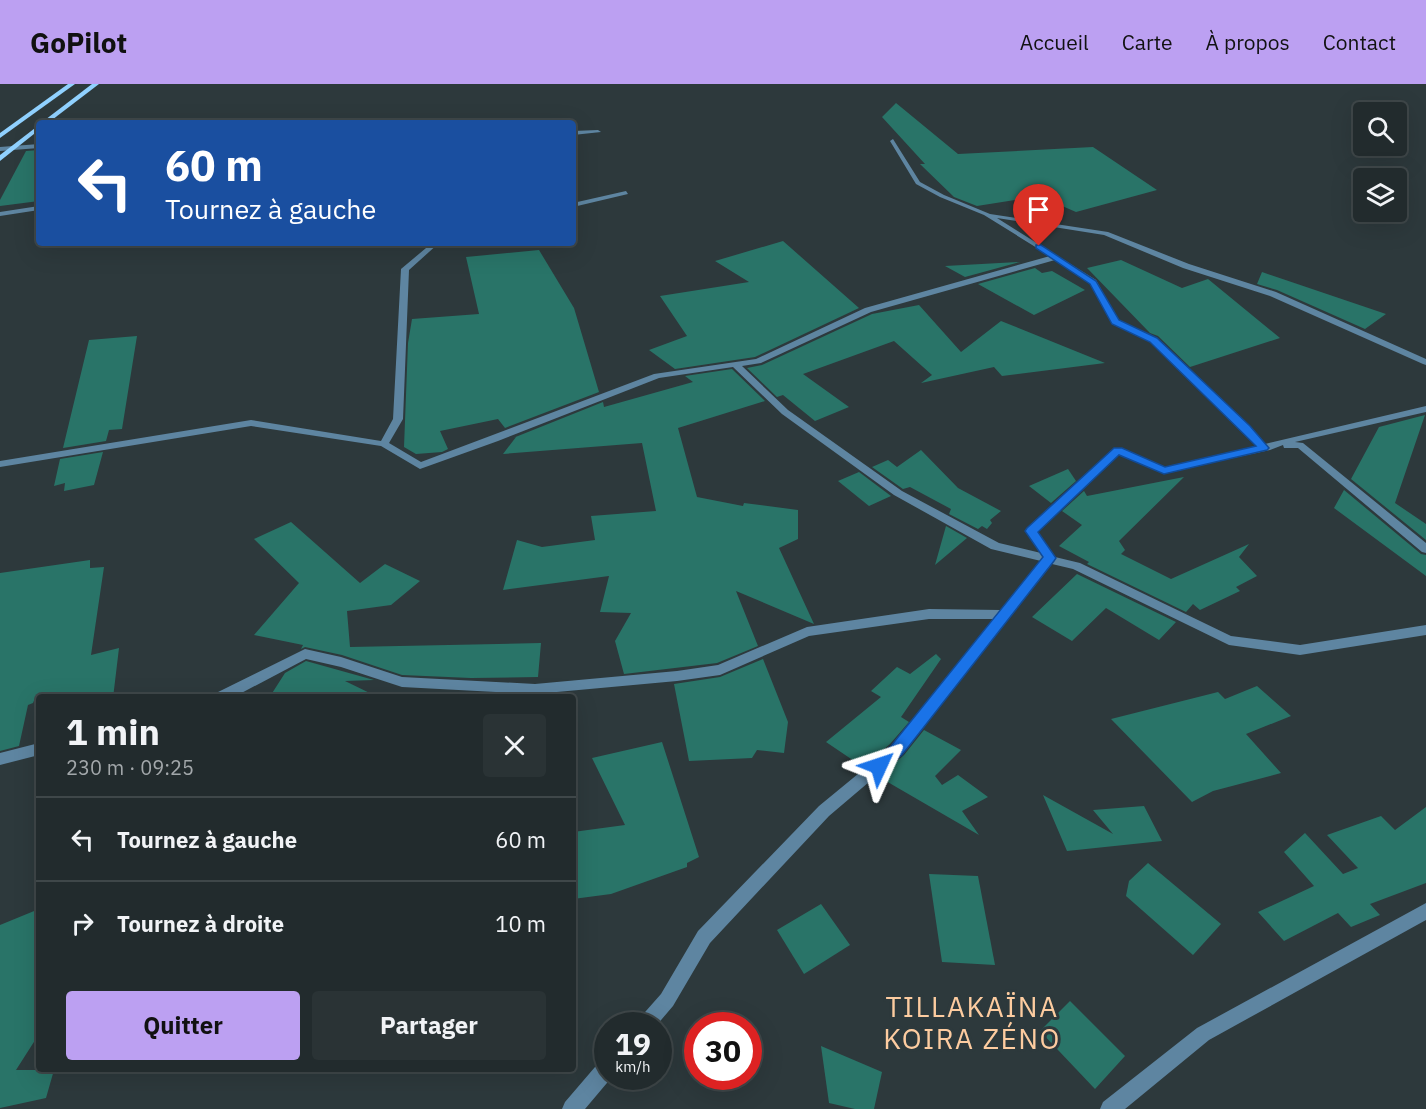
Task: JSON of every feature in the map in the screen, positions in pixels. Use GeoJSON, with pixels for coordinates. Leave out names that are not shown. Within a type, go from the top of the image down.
{"type":"FeatureCollection","features":[{"type":"Feature","properties":{"kind":"main road"},"geometry":{"type":"LineString","coordinates":[[0,136],[72,84]]}},
{"type":"Feature","properties":{"kind":"main road"},"geometry":{"type":"LineString","coordinates":[[48,120],[96,84]]}},
{"type":"Feature","properties":{"kind":"main road"},"geometry":{"type":"LineString","coordinates":[[0,159],[36,129]]}},
{"type":"Feature","properties":{"kind":"street"},"geometry":{"type":"LineString","coordinates":[[576,133],[598,132]]}},
{"type":"Feature","properties":{"kind":"street"},"geometry":{"type":"LineString","coordinates":[[893,141],[918,183],[942,196],[986,214],[1093,282],[1115,322],[1153,340],[1247,429],[1263,448]]}},
{"type":"Feature","properties":{"kind":"street"},"geometry":{"type":"LineString","coordinates":[[0,149],[36,146]]}},
{"type":"Feature","properties":{"kind":"street"},"geometry":{"type":"LineString","coordinates":[[576,205],[626,193]]}},
{"type":"Feature","properties":{"kind":"street"},"geometry":{"type":"LineString","coordinates":[[0,214],[36,208]]}},
{"type":"Feature","properties":{"kind":"street"},"geometry":{"type":"LineString","coordinates":[[986,214],[1106,233],[1186,266],[1273,294],[1426,362]]}},
{"type":"Feature","properties":{"kind":"street"},"geometry":{"type":"LineString","coordinates":[[384,444],[398,419],[405,269],[432,246]]}},
{"type":"Feature","properties":{"kind":"street"},"geometry":{"type":"LineString","coordinates":[[0,464],[251,423],[384,444],[420,466],[657,375],[758,361],[868,310],[1056,257]]}},
{"type":"Feature","properties":{"kind":"street"},"geometry":{"type":"LineString","coordinates":[[735,364],[785,412],[898,493],[995,546],[1076,566],[1229,640],[1300,650],[1426,630]]}},
{"type":"Feature","properties":{"kind":"street"},"geometry":{"type":"LineString","coordinates":[[1050,558],[1032,531],[1118,451],[1164,470],[1426,409]]}},
{"type":"Feature","properties":{"kind":"street"},"geometry":{"type":"LineString","coordinates":[[1263,448],[1300,445],[1426,549]]}},
{"type":"Feature","properties":{"kind":"street"},"geometry":{"type":"LineString","coordinates":[[656,1012],[667,1000],[704,937],[824,811],[897,750],[1050,558]]}},
{"type":"Feature","properties":{"kind":"street"},"geometry":{"type":"LineString","coordinates":[[227,694],[305,654],[341,662],[402,682],[535,689],[720,670],[807,632],[929,614],[1006,615]]}},
{"type":"Feature","properties":{"kind":"street"},"geometry":{"type":"LineString","coordinates":[[0,759],[36,750]]}},
{"type":"Feature","properties":{"kind":"street"},"geometry":{"type":"LineString","coordinates":[[1110,1109],[1203,1034],[1426,911]]}},
{"type":"Feature","properties":{"kind":"street"},"geometry":{"type":"LineString","coordinates":[[572,1109],[594,1083]]}},
{"type":"Feature","properties":{"kind":"building"},"geometry":{"type":"Polygon","coordinates":[[[896,103],[958,154],[1093,147],[1157,190],[1076,212],[1039,196],[977,206],[954,197],[920,164],[925,164],[882,117],[896,103]]]}},
{"type":"Feature","properties":{"kind":"building"},"geometry":{"type":"Polygon","coordinates":[[[36,150],[36,201],[0,206],[0,200],[26,151],[36,150]]]}},
{"type":"Feature","properties":{"kind":"building"},"geometry":{"type":"Polygon","coordinates":[[[783,241],[859,308],[755,357],[675,369],[649,350],[687,336],[660,296],[749,282],[715,261],[783,241]]]}},
{"type":"Feature","properties":{"kind":"building"},"geometry":{"type":"Polygon","coordinates":[[[539,250],[574,308],[599,392],[505,428],[498,419],[440,431],[448,449],[442,452],[416,454],[404,447],[408,343],[412,319],[479,314],[466,257],[539,250]]]}},
{"type":"Feature","properties":{"kind":"building"},"geometry":{"type":"Polygon","coordinates":[[[1121,260],[1182,288],[1208,279],[1280,338],[1190,367],[1158,336],[1150,333],[1087,268],[1121,260]]]}},
{"type":"Feature","properties":{"kind":"building"},"geometry":{"type":"Polygon","coordinates":[[[1020,262],[965,277],[945,266],[1020,262]]]}},
{"type":"Feature","properties":{"kind":"building"},"geometry":{"type":"Polygon","coordinates":[[[1035,268],[1042,273],[1052,271],[1085,290],[1034,315],[978,284],[1035,268]]]}},
{"type":"Feature","properties":{"kind":"building"},"geometry":{"type":"Polygon","coordinates":[[[1262,272],[1386,314],[1365,329],[1277,290],[1257,284],[1262,272]]]}},
{"type":"Feature","properties":{"kind":"building"},"geometry":{"type":"Polygon","coordinates":[[[919,305],[961,352],[1001,321],[1105,363],[1002,376],[994,367],[921,383],[932,375],[894,341],[803,374],[849,407],[815,421],[783,395],[777,397],[747,368],[762,365],[872,314],[919,305]]]}},
{"type":"Feature","properties":{"kind":"building"},"geometry":{"type":"Polygon","coordinates":[[[137,336],[122,429],[109,430],[106,441],[63,448],[89,340],[137,336]]]}},
{"type":"Feature","properties":{"kind":"building"},"geometry":{"type":"Polygon","coordinates":[[[732,369],[765,401],[678,428],[697,497],[743,506],[744,503],[798,510],[798,539],[779,548],[814,624],[736,591],[758,646],[717,663],[624,674],[615,641],[631,613],[600,612],[609,576],[503,590],[517,540],[542,547],[595,540],[591,516],[656,511],[642,443],[503,454],[516,437],[513,438],[603,402],[604,407],[693,382],[685,376],[732,369]]]}},
{"type":"Feature","properties":{"kind":"building"},"geometry":{"type":"Polygon","coordinates":[[[1425,415],[1395,503],[1426,524],[1426,540],[1351,479],[1379,427],[1425,415]]]}},
{"type":"Feature","properties":{"kind":"building"},"geometry":{"type":"Polygon","coordinates":[[[921,450],[958,488],[1001,511],[990,520],[992,523],[987,529],[982,526],[978,529],[949,514],[951,509],[910,487],[903,489],[872,467],[888,460],[897,467],[921,450]]]}},
{"type":"Feature","properties":{"kind":"building"},"geometry":{"type":"Polygon","coordinates":[[[103,452],[94,485],[64,491],[65,483],[54,486],[60,459],[103,452]]]}},
{"type":"Feature","properties":{"kind":"building"},"geometry":{"type":"Polygon","coordinates":[[[1068,469],[1076,481],[1051,503],[1029,486],[1068,469]]]}},
{"type":"Feature","properties":{"kind":"building"},"geometry":{"type":"Polygon","coordinates":[[[859,472],[891,496],[869,506],[838,481],[859,472]]]}},
{"type":"Feature","properties":{"kind":"building"},"geometry":{"type":"Polygon","coordinates":[[[1184,477],[1119,541],[1125,550],[1121,554],[1171,579],[1249,544],[1239,557],[1257,576],[1236,587],[1240,591],[1200,610],[1193,604],[1186,612],[1087,564],[1089,562],[1059,546],[1082,525],[1062,511],[1084,491],[1087,496],[1184,477]]]}},
{"type":"Feature","properties":{"kind":"building"},"geometry":{"type":"Polygon","coordinates":[[[1344,490],[1421,554],[1426,555],[1426,576],[1334,508],[1344,490]]]}},
{"type":"Feature","properties":{"kind":"building"},"geometry":{"type":"Polygon","coordinates":[[[291,522],[360,583],[385,564],[420,581],[391,605],[347,611],[350,647],[541,643],[538,677],[471,678],[402,675],[342,655],[305,647],[301,649],[303,645],[254,635],[299,583],[254,539],[291,522]]]}},
{"type":"Feature","properties":{"kind":"building"},"geometry":{"type":"Polygon","coordinates":[[[946,526],[967,538],[935,565],[946,526]]]}},
{"type":"Feature","properties":{"kind":"building"},"geometry":{"type":"Polygon","coordinates":[[[90,560],[90,568],[104,567],[91,655],[119,648],[113,694],[36,694],[33,703],[28,705],[19,746],[0,751],[0,573],[90,560]]]}},
{"type":"Feature","properties":{"kind":"building"},"geometry":{"type":"Polygon","coordinates":[[[1077,574],[1176,622],[1159,640],[1106,608],[1072,641],[1032,617],[1077,574]]]}},
{"type":"Feature","properties":{"kind":"building"},"geometry":{"type":"Polygon","coordinates":[[[936,654],[941,659],[901,717],[909,722],[890,744],[863,767],[826,742],[881,697],[871,691],[897,667],[910,674],[936,654]]]}},
{"type":"Feature","properties":{"kind":"building"},"geometry":{"type":"Polygon","coordinates":[[[763,659],[788,722],[784,753],[757,750],[752,758],[689,761],[674,684],[720,677],[763,659]]]}},
{"type":"Feature","properties":{"kind":"building"},"geometry":{"type":"Polygon","coordinates":[[[306,661],[374,680],[345,681],[372,694],[272,694],[285,673],[306,661]]]}},
{"type":"Feature","properties":{"kind":"building"},"geometry":{"type":"Polygon","coordinates":[[[1257,686],[1291,716],[1246,734],[1281,773],[1213,791],[1192,802],[1111,719],[1218,692],[1225,699],[1257,686]]]}},
{"type":"Feature","properties":{"kind":"building"},"geometry":{"type":"Polygon","coordinates":[[[924,730],[961,750],[935,776],[942,785],[958,775],[988,797],[962,811],[979,835],[879,777],[904,755],[924,730]]]}},
{"type":"Feature","properties":{"kind":"building"},"geometry":{"type":"Polygon","coordinates":[[[662,742],[699,857],[687,863],[687,867],[611,894],[576,899],[576,832],[625,825],[592,758],[662,742]]]}},
{"type":"Feature","properties":{"kind":"building"},"geometry":{"type":"Polygon","coordinates":[[[1043,795],[1113,834],[1093,810],[1144,806],[1162,841],[1067,851],[1043,795]]]}},
{"type":"Feature","properties":{"kind":"building"},"geometry":{"type":"Polygon","coordinates":[[[1426,807],[1426,883],[1370,904],[1380,915],[1351,927],[1338,913],[1284,941],[1258,912],[1314,886],[1284,852],[1305,833],[1343,874],[1358,868],[1327,835],[1381,816],[1395,830],[1426,807]]]}},
{"type":"Feature","properties":{"kind":"building"},"geometry":{"type":"Polygon","coordinates":[[[1148,863],[1221,924],[1193,955],[1126,896],[1129,881],[1148,863]]]}},
{"type":"Feature","properties":{"kind":"building"},"geometry":{"type":"Polygon","coordinates":[[[929,874],[978,876],[995,965],[942,962],[929,874]]]}},
{"type":"Feature","properties":{"kind":"building"},"geometry":{"type":"Polygon","coordinates":[[[821,904],[850,945],[804,974],[777,930],[821,904]]]}},
{"type":"Feature","properties":{"kind":"building"},"geometry":{"type":"Polygon","coordinates":[[[36,910],[36,1039],[16,1070],[53,1072],[46,1098],[0,1108],[0,925],[36,910]]]}},
{"type":"Feature","properties":{"kind":"building"},"geometry":{"type":"Polygon","coordinates":[[[1070,1001],[1125,1056],[1095,1089],[1040,1031],[1070,1001]]]}},
{"type":"Feature","properties":{"kind":"building"},"geometry":{"type":"Polygon","coordinates":[[[821,1046],[882,1072],[874,1109],[855,1109],[829,1103],[821,1046]]]}},
{"type":"Feature","properties":{"kind":"district","name":"TILLAKAÏNA KOIRA ZÉNO"},"geometry":{"type":"Point","coordinates":[972,1023]}},
{"type":"Feature","properties":{"kind":"route"},"geometry":{"type":"LineString","coordinates":[[879,766],[897,750],[1050,558],[1032,531],[1118,451],[1164,470],[1263,448],[1247,429],[1153,340],[1115,322],[1093,282],[1039,246]]}}]}
